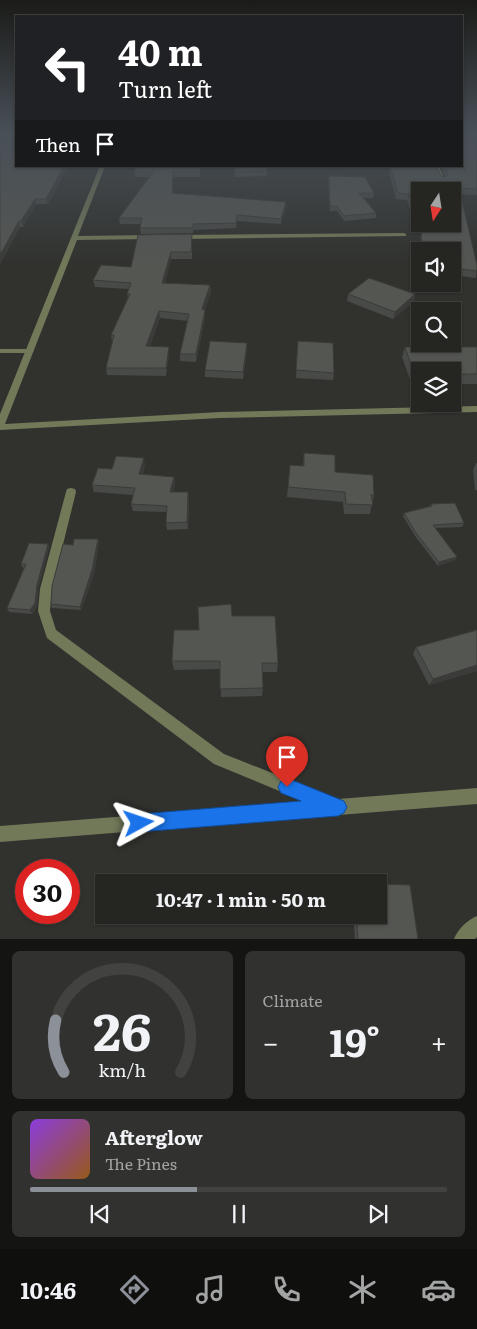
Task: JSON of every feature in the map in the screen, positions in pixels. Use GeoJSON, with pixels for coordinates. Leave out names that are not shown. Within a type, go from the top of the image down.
{"type":"FeatureCollection","features":[{"type":"Feature","properties":{"kind":"street"},"geometry":{"type":"LineString","coordinates":[[100,176],[0,426],[220,414],[477,409]]}},
{"type":"Feature","properties":{"kind":"street"},"geometry":{"type":"LineString","coordinates":[[441,176],[443,180]]}},
{"type":"Feature","properties":{"kind":"street"},"geometry":{"type":"LineString","coordinates":[[174,237],[404,235]]}},
{"type":"Feature","properties":{"kind":"street"},"geometry":{"type":"LineString","coordinates":[[75,238],[155,237]]}},
{"type":"Feature","properties":{"kind":"street"},"geometry":{"type":"LineString","coordinates":[[71,492],[46,589],[44,611],[51,634],[219,759],[338,807]]}},
{"type":"Feature","properties":{"kind":"street"},"geometry":{"type":"LineString","coordinates":[[0,834],[477,796]]}},
{"type":"Feature","properties":{"kind":"street"},"geometry":{"type":"LineString","coordinates":[[463,939],[477,925]]}},
{"type":"Feature","properties":{"kind":"lane"},"geometry":{"type":"LineString","coordinates":[[0,351],[30,351]]}},
{"type":"Feature","properties":{"kind":"building"},"geometry":{"type":"Polygon","coordinates":[[[0,176],[59,176],[46,199],[35,199],[21,221],[19,221],[0,255],[0,176]]]}},
{"type":"Feature","properties":{"kind":"building"},"geometry":{"type":"Polygon","coordinates":[[[150,176],[173,176],[172,193],[286,202],[281,219],[237,215],[236,223],[193,224],[193,228],[140,228],[142,218],[119,218],[150,176]]]}},
{"type":"Feature","properties":{"kind":"building"},"geometry":{"type":"Polygon","coordinates":[[[329,176],[365,177],[374,193],[359,193],[376,213],[344,216],[337,206],[330,206],[329,176]]]}},
{"type":"Feature","properties":{"kind":"building"},"geometry":{"type":"Polygon","coordinates":[[[393,176],[441,176],[477,176],[477,189],[461,188],[461,182],[411,182],[411,201],[409,194],[398,193],[393,176]]]}},
{"type":"Feature","properties":{"kind":"building"},"geometry":{"type":"Polygon","coordinates":[[[461,197],[477,271],[461,269],[461,242],[422,242],[422,232],[461,232],[461,197]]]}},
{"type":"Feature","properties":{"kind":"building"},"geometry":{"type":"Polygon","coordinates":[[[192,234],[191,252],[171,252],[162,283],[210,285],[202,309],[205,310],[196,354],[180,354],[189,314],[159,311],[146,346],[169,347],[166,368],[106,368],[114,335],[111,335],[130,294],[127,294],[131,283],[93,280],[101,265],[131,267],[138,235],[192,234]]]}},
{"type":"Feature","properties":{"kind":"building"},"geometry":{"type":"Polygon","coordinates":[[[369,278],[415,294],[395,312],[348,294],[369,278]]]}},
{"type":"Feature","properties":{"kind":"building"},"geometry":{"type":"Polygon","coordinates":[[[210,341],[247,343],[243,372],[205,370],[210,341]]]}},
{"type":"Feature","properties":{"kind":"building"},"geometry":{"type":"Polygon","coordinates":[[[298,341],[333,343],[334,373],[296,370],[298,341]]]}},
{"type":"Feature","properties":{"kind":"building"},"geometry":{"type":"Polygon","coordinates":[[[405,347],[411,347],[411,352],[461,352],[461,347],[477,347],[477,374],[461,374],[461,362],[411,362],[411,365],[405,347]]]}},
{"type":"Feature","properties":{"kind":"building"},"geometry":{"type":"Polygon","coordinates":[[[304,453],[335,455],[335,472],[373,475],[374,495],[371,495],[373,505],[346,504],[345,492],[288,487],[290,465],[304,466],[304,453]]]}},
{"type":"Feature","properties":{"kind":"building"},"geometry":{"type":"Polygon","coordinates":[[[116,456],[144,458],[139,474],[174,477],[170,492],[188,492],[187,522],[166,523],[167,506],[131,504],[135,488],[92,485],[98,468],[112,469],[116,456]]]}},
{"type":"Feature","properties":{"kind":"building"},"geometry":{"type":"Polygon","coordinates":[[[455,503],[464,523],[433,525],[457,557],[439,562],[416,533],[404,513],[432,506],[431,504],[455,503]]]}},
{"type":"Feature","properties":{"kind":"building"},"geometry":{"type":"Polygon","coordinates":[[[74,539],[98,539],[92,570],[80,607],[51,604],[52,586],[63,544],[73,545],[74,539]]]}},
{"type":"Feature","properties":{"kind":"building"},"geometry":{"type":"Polygon","coordinates":[[[29,543],[48,544],[37,585],[35,603],[30,610],[7,608],[26,564],[21,564],[29,543]]]}},
{"type":"Feature","properties":{"kind":"building"},"geometry":{"type":"Polygon","coordinates":[[[231,604],[232,616],[275,616],[278,663],[262,663],[263,688],[220,689],[220,661],[172,661],[174,630],[199,630],[198,607],[231,604]]]}},
{"type":"Feature","properties":{"kind":"building"},"geometry":{"type":"Polygon","coordinates":[[[477,630],[477,665],[433,679],[416,647],[477,630]]]}},
{"type":"Feature","properties":{"kind":"building"},"geometry":{"type":"Polygon","coordinates":[[[387,884],[410,885],[418,939],[358,939],[357,924],[387,924],[387,884]]]}},
{"type":"Feature","properties":{"kind":"route"},"geometry":{"type":"LineString","coordinates":[[139,823],[338,807],[287,787]]}}]}
